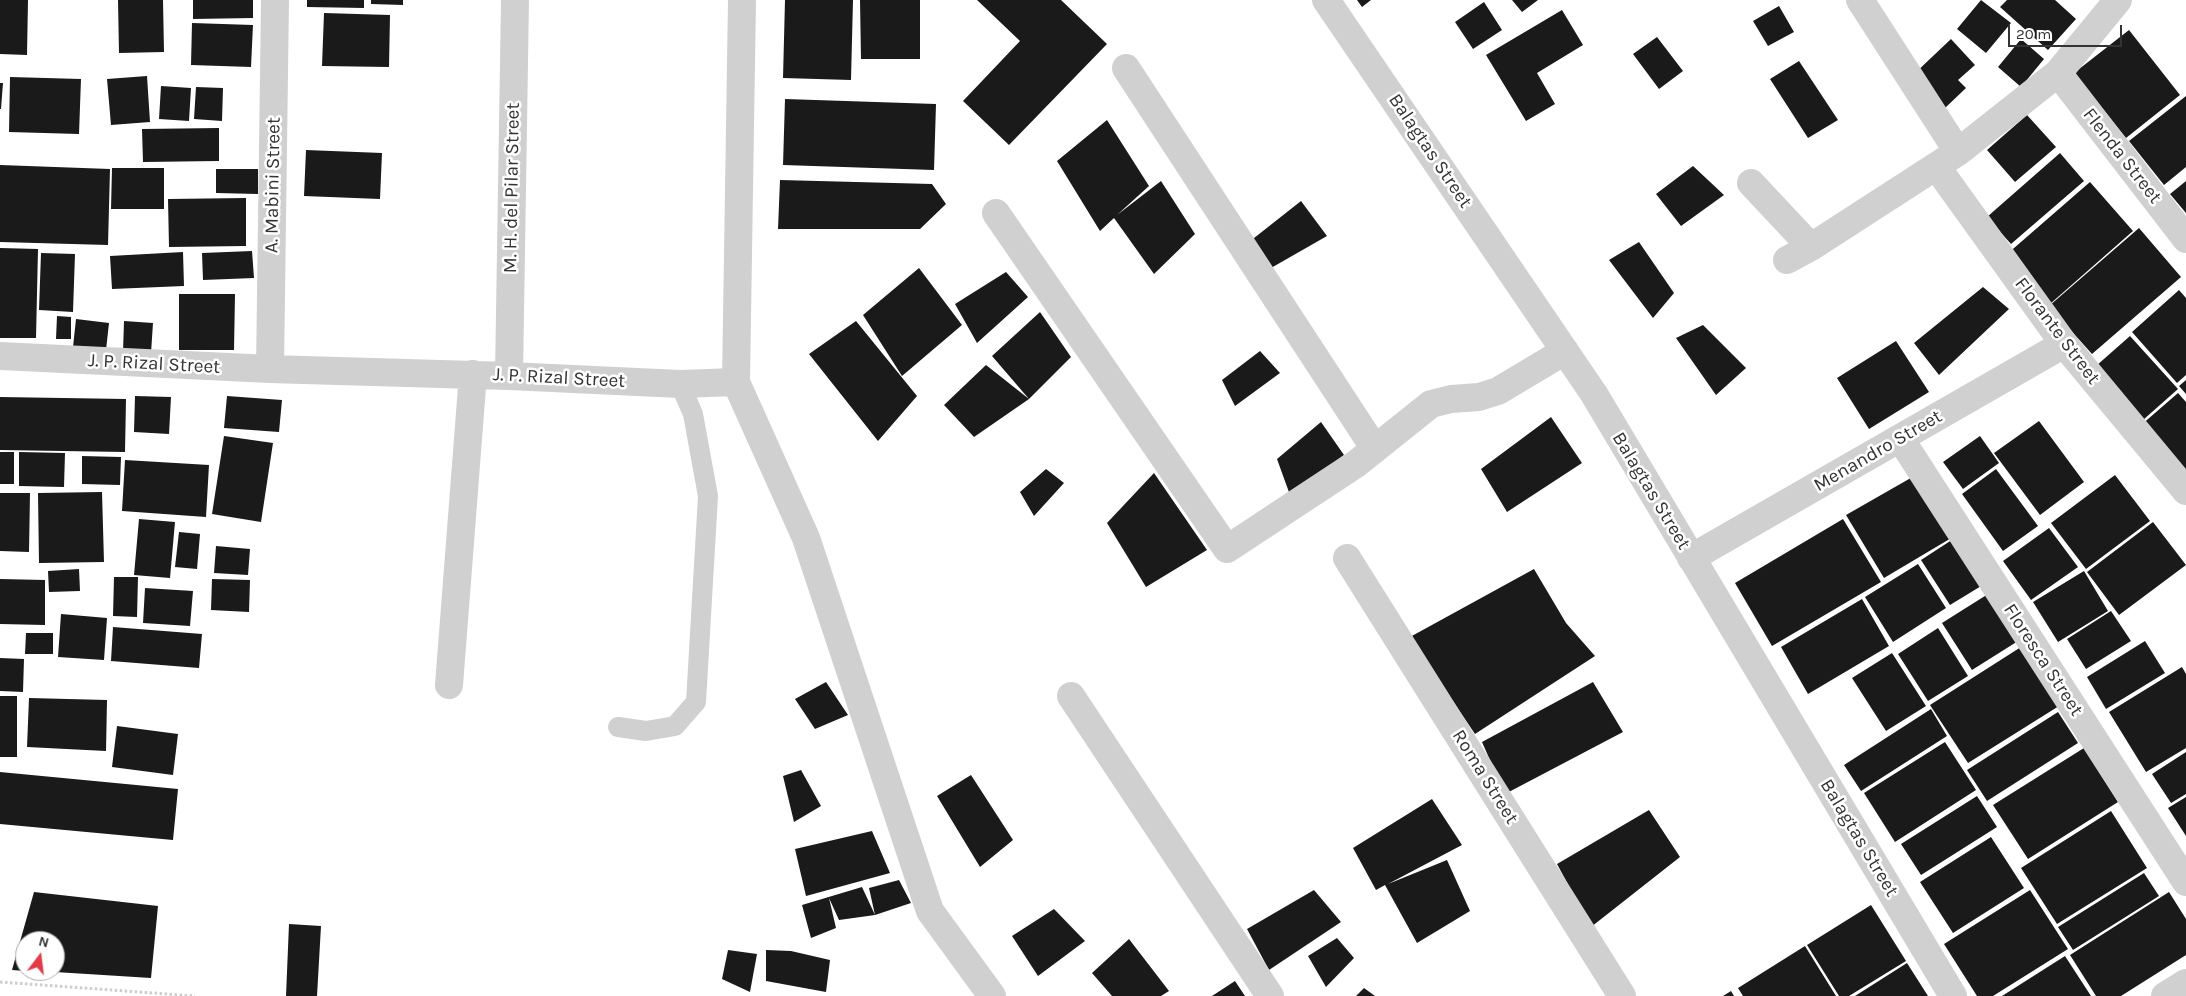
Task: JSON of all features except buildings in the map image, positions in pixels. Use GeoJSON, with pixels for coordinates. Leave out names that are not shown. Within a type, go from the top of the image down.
{"type":"FeatureCollection","features":[{"type":"Feature","properties":{"kind":"street","name":"A. Mabini Street"},"geometry":{"type":"LineString","coordinates":[[270,369],[275,0]]}},
{"type":"Feature","properties":{"kind":"street","name":"M. H. del Pilar Street"},"geometry":{"type":"LineString","coordinates":[[509,376],[516,0]]}},
{"type":"Feature","properties":{"kind":"street"},"geometry":{"type":"LineString","coordinates":[[742,0],[736,382],[806,538],[930,912],[992,996]]}},
{"type":"Feature","properties":{"kind":"street","name":"Balagtas Street"},"geometry":{"type":"LineString","coordinates":[[1326,0],[1594,394],[1953,996]]}},
{"type":"Feature","properties":{"kind":"street","name":"Florante Street"},"geometry":{"type":"LineString","coordinates":[[1860,0],[1947,159],[2064,344],[2186,491]]}},
{"type":"Feature","properties":{"kind":"street"},"geometry":{"type":"LineString","coordinates":[[1787,260],[1811,247],[1947,159],[2058,72],[2118,0]]}},
{"type":"Feature","properties":{"kind":"street"},"geometry":{"type":"LineString","coordinates":[[1126,68],[1375,449]]}},
{"type":"Feature","properties":{"kind":"street","name":"Flenda Street"},"geometry":{"type":"LineString","coordinates":[[2058,72],[2186,239]]}},
{"type":"Feature","properties":{"kind":"street"},"geometry":{"type":"LineString","coordinates":[[1751,183],[1811,247]]}},
{"type":"Feature","properties":{"kind":"street"},"geometry":{"type":"LineString","coordinates":[[996,212],[1227,549],[1375,449],[1431,404],[1450,399],[1479,397],[1498,391],[1566,351]]}},
{"type":"Feature","properties":{"kind":"street","name":"Menandro Street"},"geometry":{"type":"LineString","coordinates":[[1692,558],[2064,344]]}},
{"type":"Feature","properties":{"kind":"street","name":"J. P. Rizal Street"},"geometry":{"type":"LineString","coordinates":[[0,356],[270,369],[473,374],[680,384],[736,382]]}},
{"type":"Feature","properties":{"kind":"street"},"geometry":{"type":"LineString","coordinates":[[449,685],[473,374]]}},
{"type":"Feature","properties":{"kind":"street","name":"Floresca Street"},"geometry":{"type":"LineString","coordinates":[[1900,438],[2186,882]]}},
{"type":"Feature","properties":{"kind":"street","name":"Roma Street"},"geometry":{"type":"LineString","coordinates":[[1348,558],[1622,996]]}},
{"type":"Feature","properties":{"kind":"street"},"geometry":{"type":"LineString","coordinates":[[1071,696],[1270,996]]}},
{"type":"Feature","properties":{"kind":"street"},"geometry":{"type":"LineString","coordinates":[[2165,996],[2186,983]]}},
{"type":"Feature","properties":{"kind":"lane"},"geometry":{"type":"LineString","coordinates":[[618,727],[646,731],[675,726],[696,702],[708,496],[693,414],[680,384]]}},
{"type":"Feature","properties":{"kind":"path"},"geometry":{"type":"LineString","coordinates":[[0,982],[195,996]]}}]}
